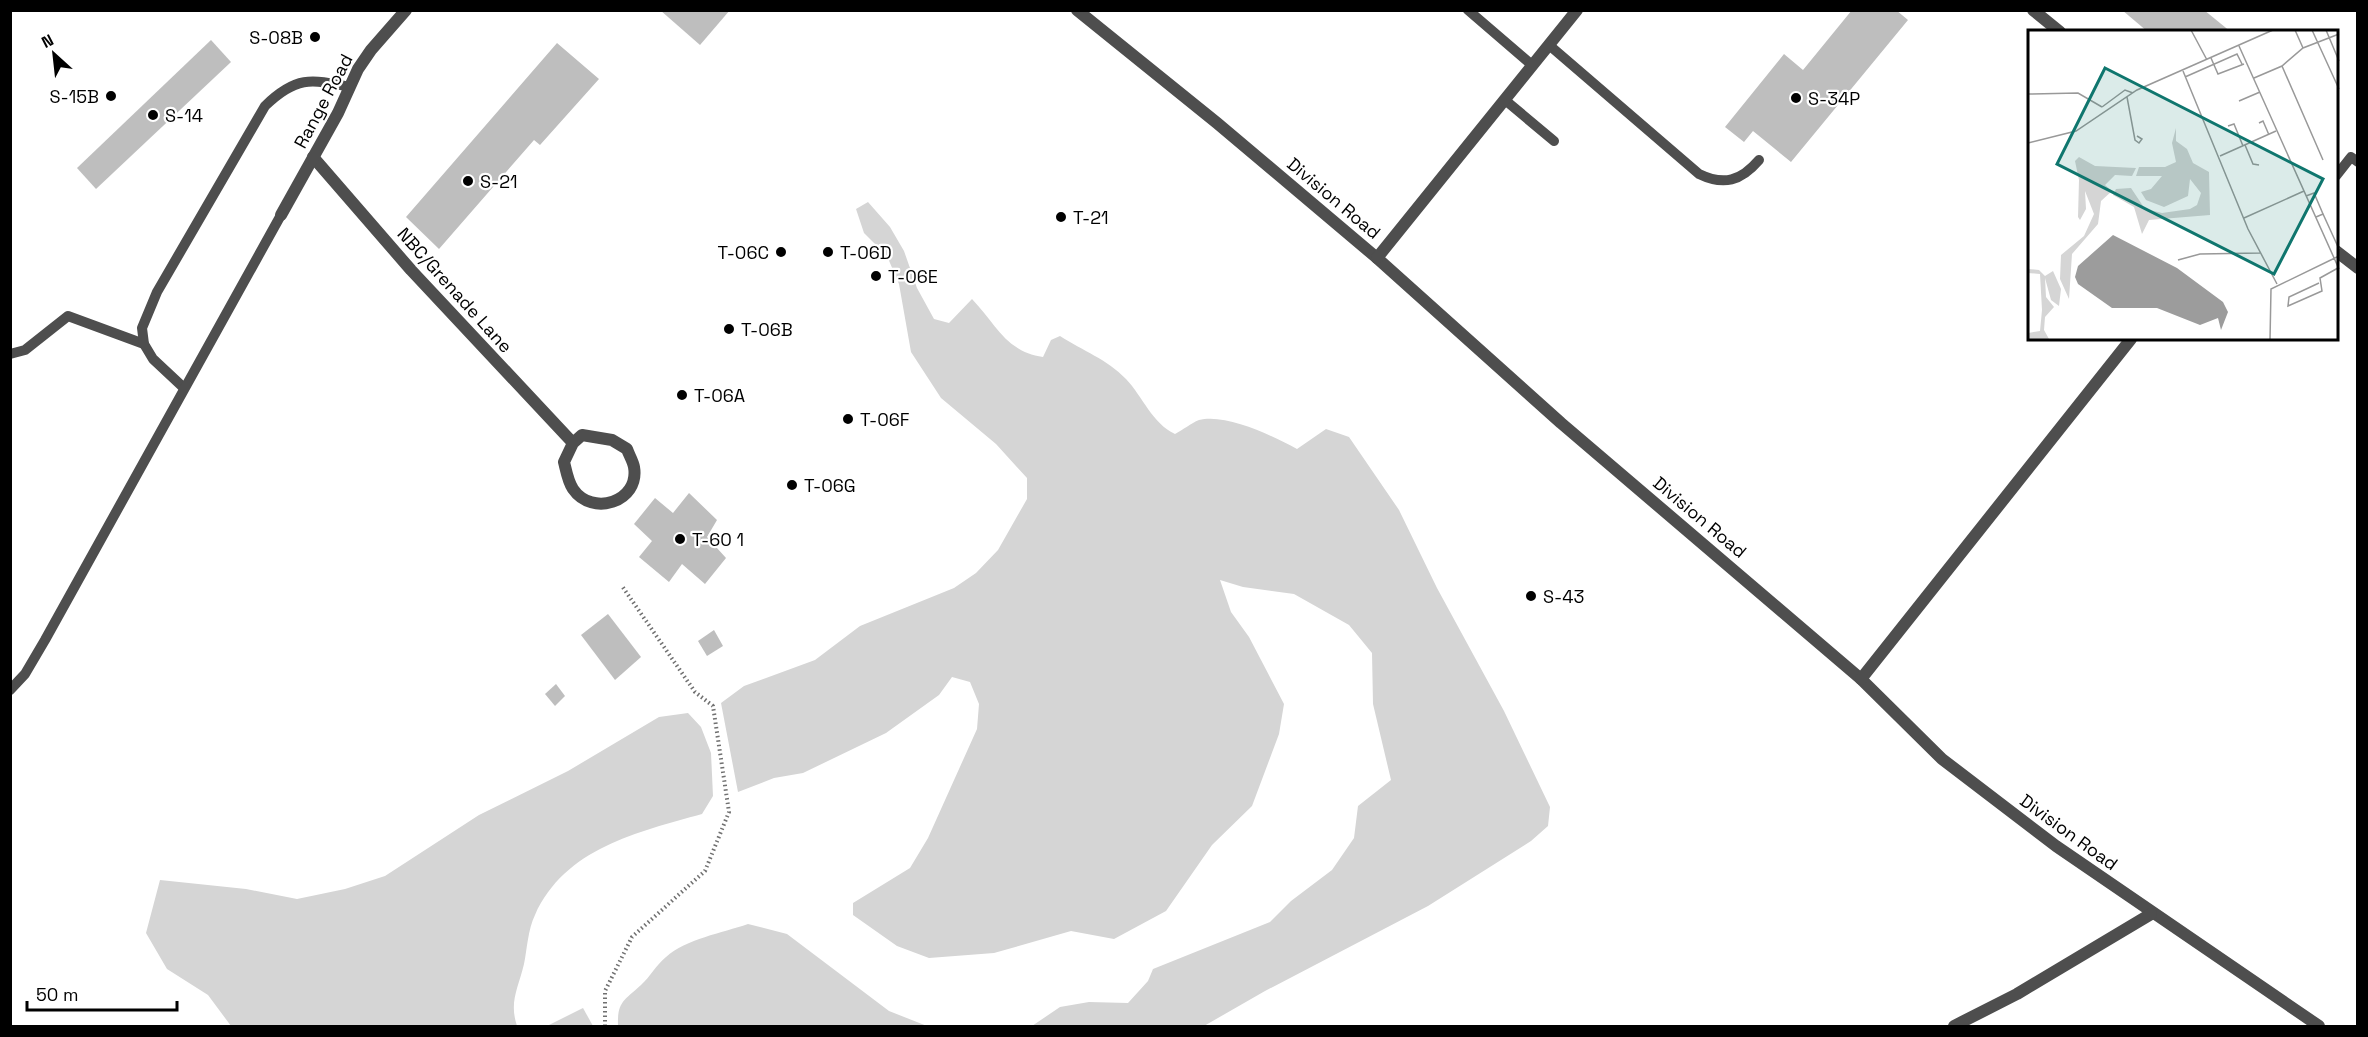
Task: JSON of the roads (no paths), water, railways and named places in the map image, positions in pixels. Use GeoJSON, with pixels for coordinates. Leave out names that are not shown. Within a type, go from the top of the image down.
{"type":"FeatureCollection","features":[{"type":"Feature","properties":{"kind":"street","name":"Range Road"},"geometry":{"type":"LineString","coordinates":[[281,215],[371,50],[406,10]]}},
{"type":"Feature","properties":{"kind":"street","name":"Division Road"},"geometry":{"type":"LineString","coordinates":[[1077,10],[1217,123],[1377,258],[1561,423],[1861,679],[1942,759],[2056,846],[2151,914],[2319,1026]]}},
{"type":"Feature","properties":{"kind":"street"},"geometry":{"type":"LineString","coordinates":[[1377,258],[1576,10]]}},
{"type":"Feature","properties":{"kind":"street"},"geometry":{"type":"LineString","coordinates":[[2033,10],[2058,30]]}},
{"type":"Feature","properties":{"kind":"street","name":"NBC/Grenade Lane"},"geometry":{"type":"LineString","coordinates":[[313,157],[411,270],[573,443]]}},
{"type":"Feature","properties":{"kind":"street"},"geometry":{"type":"LineString","coordinates":[[2338,252],[2358,268]]}},
{"type":"Feature","properties":{"kind":"street"},"geometry":{"type":"LineString","coordinates":[[1861,679],[2130,340]]}},
{"type":"Feature","properties":{"kind":"street"},"geometry":{"type":"LineString","coordinates":[[582,435],[599,436],[627,449],[634,467],[633,483],[622,499],[603,505],[585,500],[573,490],[564,462],[573,443],[582,435]]}},
{"type":"Feature","properties":{"kind":"street"},"geometry":{"type":"LineString","coordinates":[[1954,1026],[2017,994],[2151,914]]}},
{"type":"Feature","properties":{"kind":"lane"},"geometry":{"type":"LineString","coordinates":[[1468,10],[1532,65]]}},
{"type":"Feature","properties":{"kind":"lane"},"geometry":{"type":"LineString","coordinates":[[1549,45],[1699,174],[1713,181],[1732,182],[1748,173],[1759,160]]}},
{"type":"Feature","properties":{"kind":"lane"},"geometry":{"type":"LineString","coordinates":[[184,388],[153,359],[144,344],[142,328],[157,292],[265,106],[282,89],[301,81],[319,80],[350,87]]}},
{"type":"Feature","properties":{"kind":"lane"},"geometry":{"type":"LineString","coordinates":[[1505,100],[1554,141]]}},
{"type":"Feature","properties":{"kind":"lane"},"geometry":{"type":"LineString","coordinates":[[2338,175],[2351,157],[2358,162]]}},
{"type":"Feature","properties":{"kind":"lane"},"geometry":{"type":"LineString","coordinates":[[10,690],[25,674],[45,640],[281,215]]}},
{"type":"Feature","properties":{"kind":"lane"},"geometry":{"type":"LineString","coordinates":[[10,354],[26,350],[68,316],[144,344]]}},
{"type":"Feature","properties":{"kind":"place","name":"S-08B"},"geometry":{"type":"Point","coordinates":[315,37]}},
{"type":"Feature","properties":{"kind":"place","name":"S-15B"},"geometry":{"type":"Point","coordinates":[111,96]}},
{"type":"Feature","properties":{"kind":"place","name":"S-34P"},"geometry":{"type":"Point","coordinates":[1796,98]}},
{"type":"Feature","properties":{"kind":"place","name":"S-14"},"geometry":{"type":"Point","coordinates":[153,115]}},
{"type":"Feature","properties":{"kind":"place","name":"S-21"},"geometry":{"type":"Point","coordinates":[468,181]}},
{"type":"Feature","properties":{"kind":"place","name":"T-21"},"geometry":{"type":"Point","coordinates":[1061,217]}},
{"type":"Feature","properties":{"kind":"place","name":"T-06C"},"geometry":{"type":"Point","coordinates":[781,252]}},
{"type":"Feature","properties":{"kind":"place","name":"T-06D"},"geometry":{"type":"Point","coordinates":[828,252]}},
{"type":"Feature","properties":{"kind":"place","name":"T-06E"},"geometry":{"type":"Point","coordinates":[876,276]}},
{"type":"Feature","properties":{"kind":"place","name":"T-06B"},"geometry":{"type":"Point","coordinates":[729,329]}},
{"type":"Feature","properties":{"kind":"place","name":"T-06A"},"geometry":{"type":"Point","coordinates":[682,395]}},
{"type":"Feature","properties":{"kind":"place","name":"T-06F"},"geometry":{"type":"Point","coordinates":[848,419]}},
{"type":"Feature","properties":{"kind":"place","name":"T-06G"},"geometry":{"type":"Point","coordinates":[792,485]}},
{"type":"Feature","properties":{"kind":"place","name":"T-60 1"},"geometry":{"type":"Point","coordinates":[680,539]}},
{"type":"Feature","properties":{"kind":"place","name":"S-43"},"geometry":{"type":"Point","coordinates":[1531,596]}}]}
